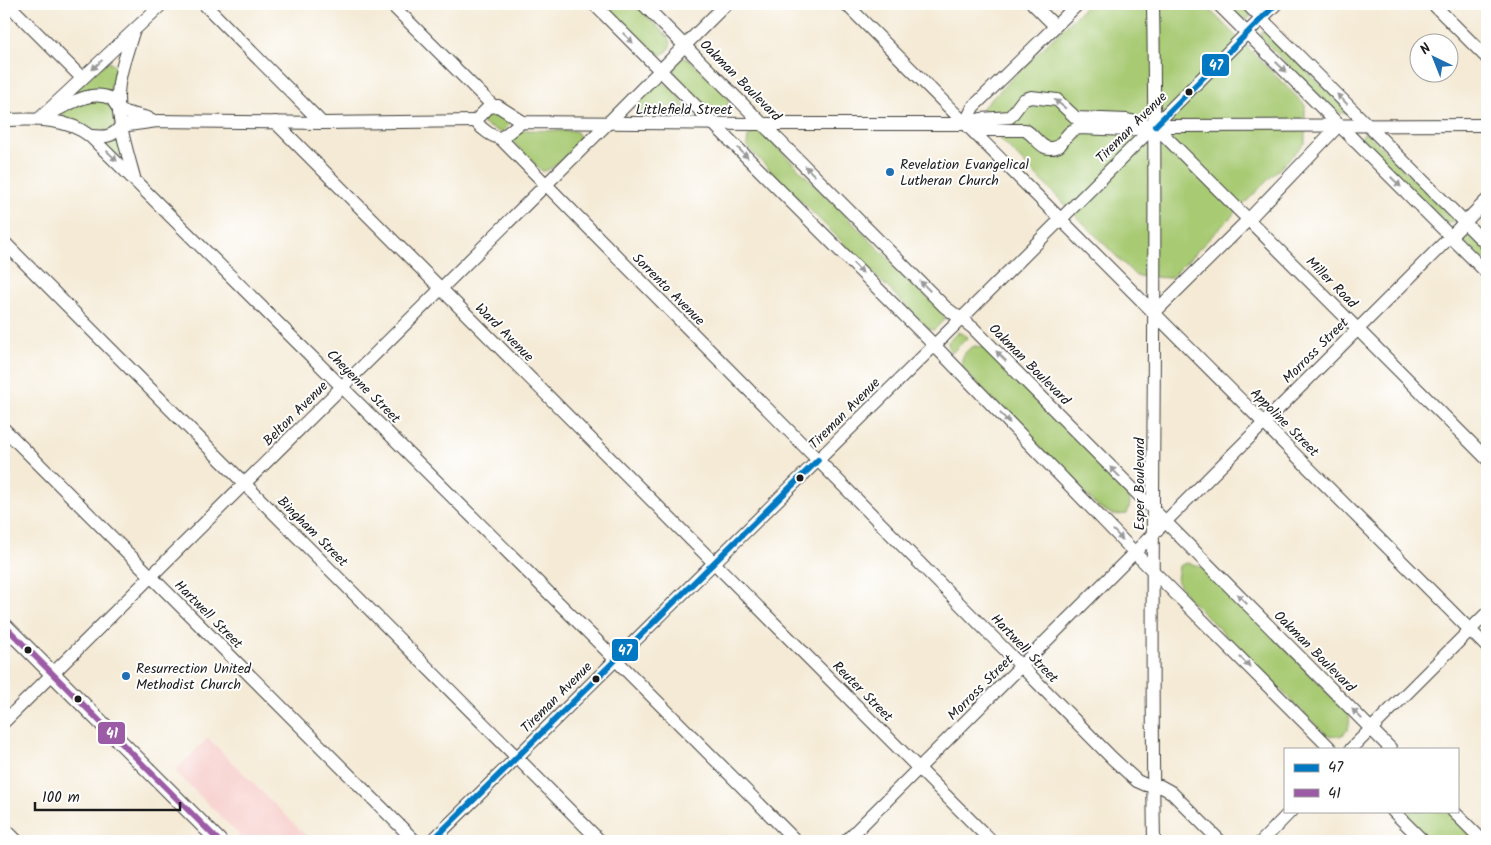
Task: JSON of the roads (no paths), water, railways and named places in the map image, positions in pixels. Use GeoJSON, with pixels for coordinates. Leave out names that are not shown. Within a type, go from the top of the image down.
{"type":"FeatureCollection","features":[{"type":"Feature","properties":{"kind":"main road"},"geometry":{"type":"LineString","coordinates":[[4,625],[219,841]]}},
{"type":"Feature","properties":{"kind":"street"},"geometry":{"type":"LineString","coordinates":[[8,4],[82,78]]}},
{"type":"Feature","properties":{"kind":"street"},"geometry":{"type":"LineString","coordinates":[[39,119],[162,4]]}},
{"type":"Feature","properties":{"kind":"street"},"geometry":{"type":"LineString","coordinates":[[204,4],[322,123]]}},
{"type":"Feature","properties":{"kind":"street"},"geometry":{"type":"LineString","coordinates":[[391,4],[490,102],[523,122]]}},
{"type":"Feature","properties":{"kind":"street"},"geometry":{"type":"LineString","coordinates":[[594,4],[934,345],[1135,553],[1330,748]]}},
{"type":"Feature","properties":{"kind":"street","name":"Oakman Boulevard"},"geometry":{"type":"LineString","coordinates":[[643,4],[945,307],[973,328],[1390,748]]}},
{"type":"Feature","properties":{"kind":"street"},"geometry":{"type":"LineString","coordinates":[[608,123],[726,4]]}},
{"type":"Feature","properties":{"kind":"street","name":"Appoline Street"},"geometry":{"type":"LineString","coordinates":[[846,4],[1487,647]]}},
{"type":"Feature","properties":{"kind":"street"},"geometry":{"type":"LineString","coordinates":[[1033,4],[1055,26]]}},
{"type":"Feature","properties":{"kind":"street"},"geometry":{"type":"LineString","coordinates":[[965,124],[973,107],[1078,4]]}},
{"type":"Feature","properties":{"kind":"street","name":"Esper Boulevard"},"geometry":{"type":"LineString","coordinates":[[1153,4],[1155,126],[1154,841]]}},
{"type":"Feature","properties":{"kind":"street"},"geometry":{"type":"LineString","coordinates":[[1218,4],[1487,273]]}},
{"type":"Feature","properties":{"kind":"street"},"geometry":{"type":"LineString","coordinates":[[1247,4],[1487,245]]}},
{"type":"Feature","properties":{"kind":"street","name":"Tireman Avenue"},"geometry":{"type":"LineString","coordinates":[[432,841],[961,319],[1276,4]]}},
{"type":"Feature","properties":{"kind":"street"},"geometry":{"type":"LineString","coordinates":[[1433,4],[1487,58]]}},
{"type":"Feature","properties":{"kind":"street"},"geometry":{"type":"LineString","coordinates":[[133,32],[119,85],[118,98],[121,126],[134,177]]}},
{"type":"Feature","properties":{"kind":"street"},"geometry":{"type":"LineString","coordinates":[[39,119],[75,101],[97,95],[112,99],[120,111],[157,121]]}},
{"type":"Feature","properties":{"kind":"street","name":"Littlefield Street"},"geometry":{"type":"LineString","coordinates":[[965,124],[980,119],[1010,117],[1023,100],[1031,97],[1057,100],[1076,118],[1127,120],[1155,126]]}},
{"type":"Feature","properties":{"kind":"street"},"geometry":{"type":"LineString","coordinates":[[4,120],[39,119],[80,128],[90,136],[106,138],[121,126],[157,121],[322,123],[477,121],[490,102]]}},
{"type":"Feature","properties":{"kind":"street","name":"Sorrento Avenue"},"geometry":{"type":"LineString","coordinates":[[477,121],[482,128],[495,137],[500,138],[818,460]]}},
{"type":"Feature","properties":{"kind":"street","name":"Ward Avenue"},"geometry":{"type":"LineString","coordinates":[[275,122],[713,563]]}},
{"type":"Feature","properties":{"kind":"street"},"geometry":{"type":"LineString","coordinates":[[500,138],[505,136],[513,127],[523,122]]}},
{"type":"Feature","properties":{"kind":"street","name":"Littlefield Street"},"geometry":{"type":"LineString","coordinates":[[523,122],[965,124],[983,130],[1025,130],[1030,132],[1040,145],[1050,148],[1059,146],[1067,135],[1076,129],[1128,130],[1155,126]]}},
{"type":"Feature","properties":{"kind":"street","name":"Belton Avenue"},"geometry":{"type":"LineString","coordinates":[[53,674],[608,123]]}},
{"type":"Feature","properties":{"kind":"street"},"geometry":{"type":"LineString","coordinates":[[1154,313],[1248,220],[1339,125]]}},
{"type":"Feature","properties":{"kind":"street"},"geometry":{"type":"LineString","coordinates":[[1155,126],[1487,125]]}},
{"type":"Feature","properties":{"kind":"street","name":"Miller Road"},"geometry":{"type":"LineString","coordinates":[[1155,126],[1487,459]]}},
{"type":"Feature","properties":{"kind":"street","name":"Cheyenne Street"},"geometry":{"type":"LineString","coordinates":[[90,136],[134,177],[796,841]]}},
{"type":"Feature","properties":{"kind":"street","name":"Morross Street"},"geometry":{"type":"LineString","coordinates":[[846,841],[1487,200]]}},
{"type":"Feature","properties":{"kind":"street","name":"Bingham Street"},"geometry":{"type":"LineString","coordinates":[[4,242],[600,841]]}},
{"type":"Feature","properties":{"kind":"street","name":"Hartwell Street"},"geometry":{"type":"LineString","coordinates":[[4,429],[415,841]]}},
{"type":"Feature","properties":{"kind":"street","name":"Hartwell Street"},"geometry":{"type":"LineString","coordinates":[[818,460],[1112,758],[1137,781],[1160,786],[1171,792],[1220,841]]}},
{"type":"Feature","properties":{"kind":"street","name":"Reuter Street"},"geometry":{"type":"LineString","coordinates":[[713,563],[991,841]]}},
{"type":"Feature","properties":{"kind":"street"},"geometry":{"type":"LineString","coordinates":[[1352,748],[1487,612]]}},
{"type":"Feature","properties":{"kind":"street"},"geometry":{"type":"LineString","coordinates":[[4,722],[53,674]]}},
{"type":"Feature","properties":{"kind":"street"},"geometry":{"type":"LineString","coordinates":[[1262,841],[1290,812]]}},
{"type":"Feature","properties":{"kind":"street"},"geometry":{"type":"LineString","coordinates":[[1394,812],[1423,841]]}},
{"type":"Feature","properties":{"kind":"street"},"geometry":{"type":"LineString","coordinates":[[1455,812],[1483,841]]}},
{"type":"Feature","properties":{"kind":"street"},"geometry":{"type":"LineString","coordinates":[[4,828],[17,841]]}},
{"type":"Feature","properties":{"kind":"place","name":"Revelation Evangelical Lutheran Church"},"geometry":{"type":"Point","coordinates":[890,172]}},
{"type":"Feature","properties":{"kind":"place","name":"Resurrection United Methodist Church"},"geometry":{"type":"Point","coordinates":[126,676]}}]}
